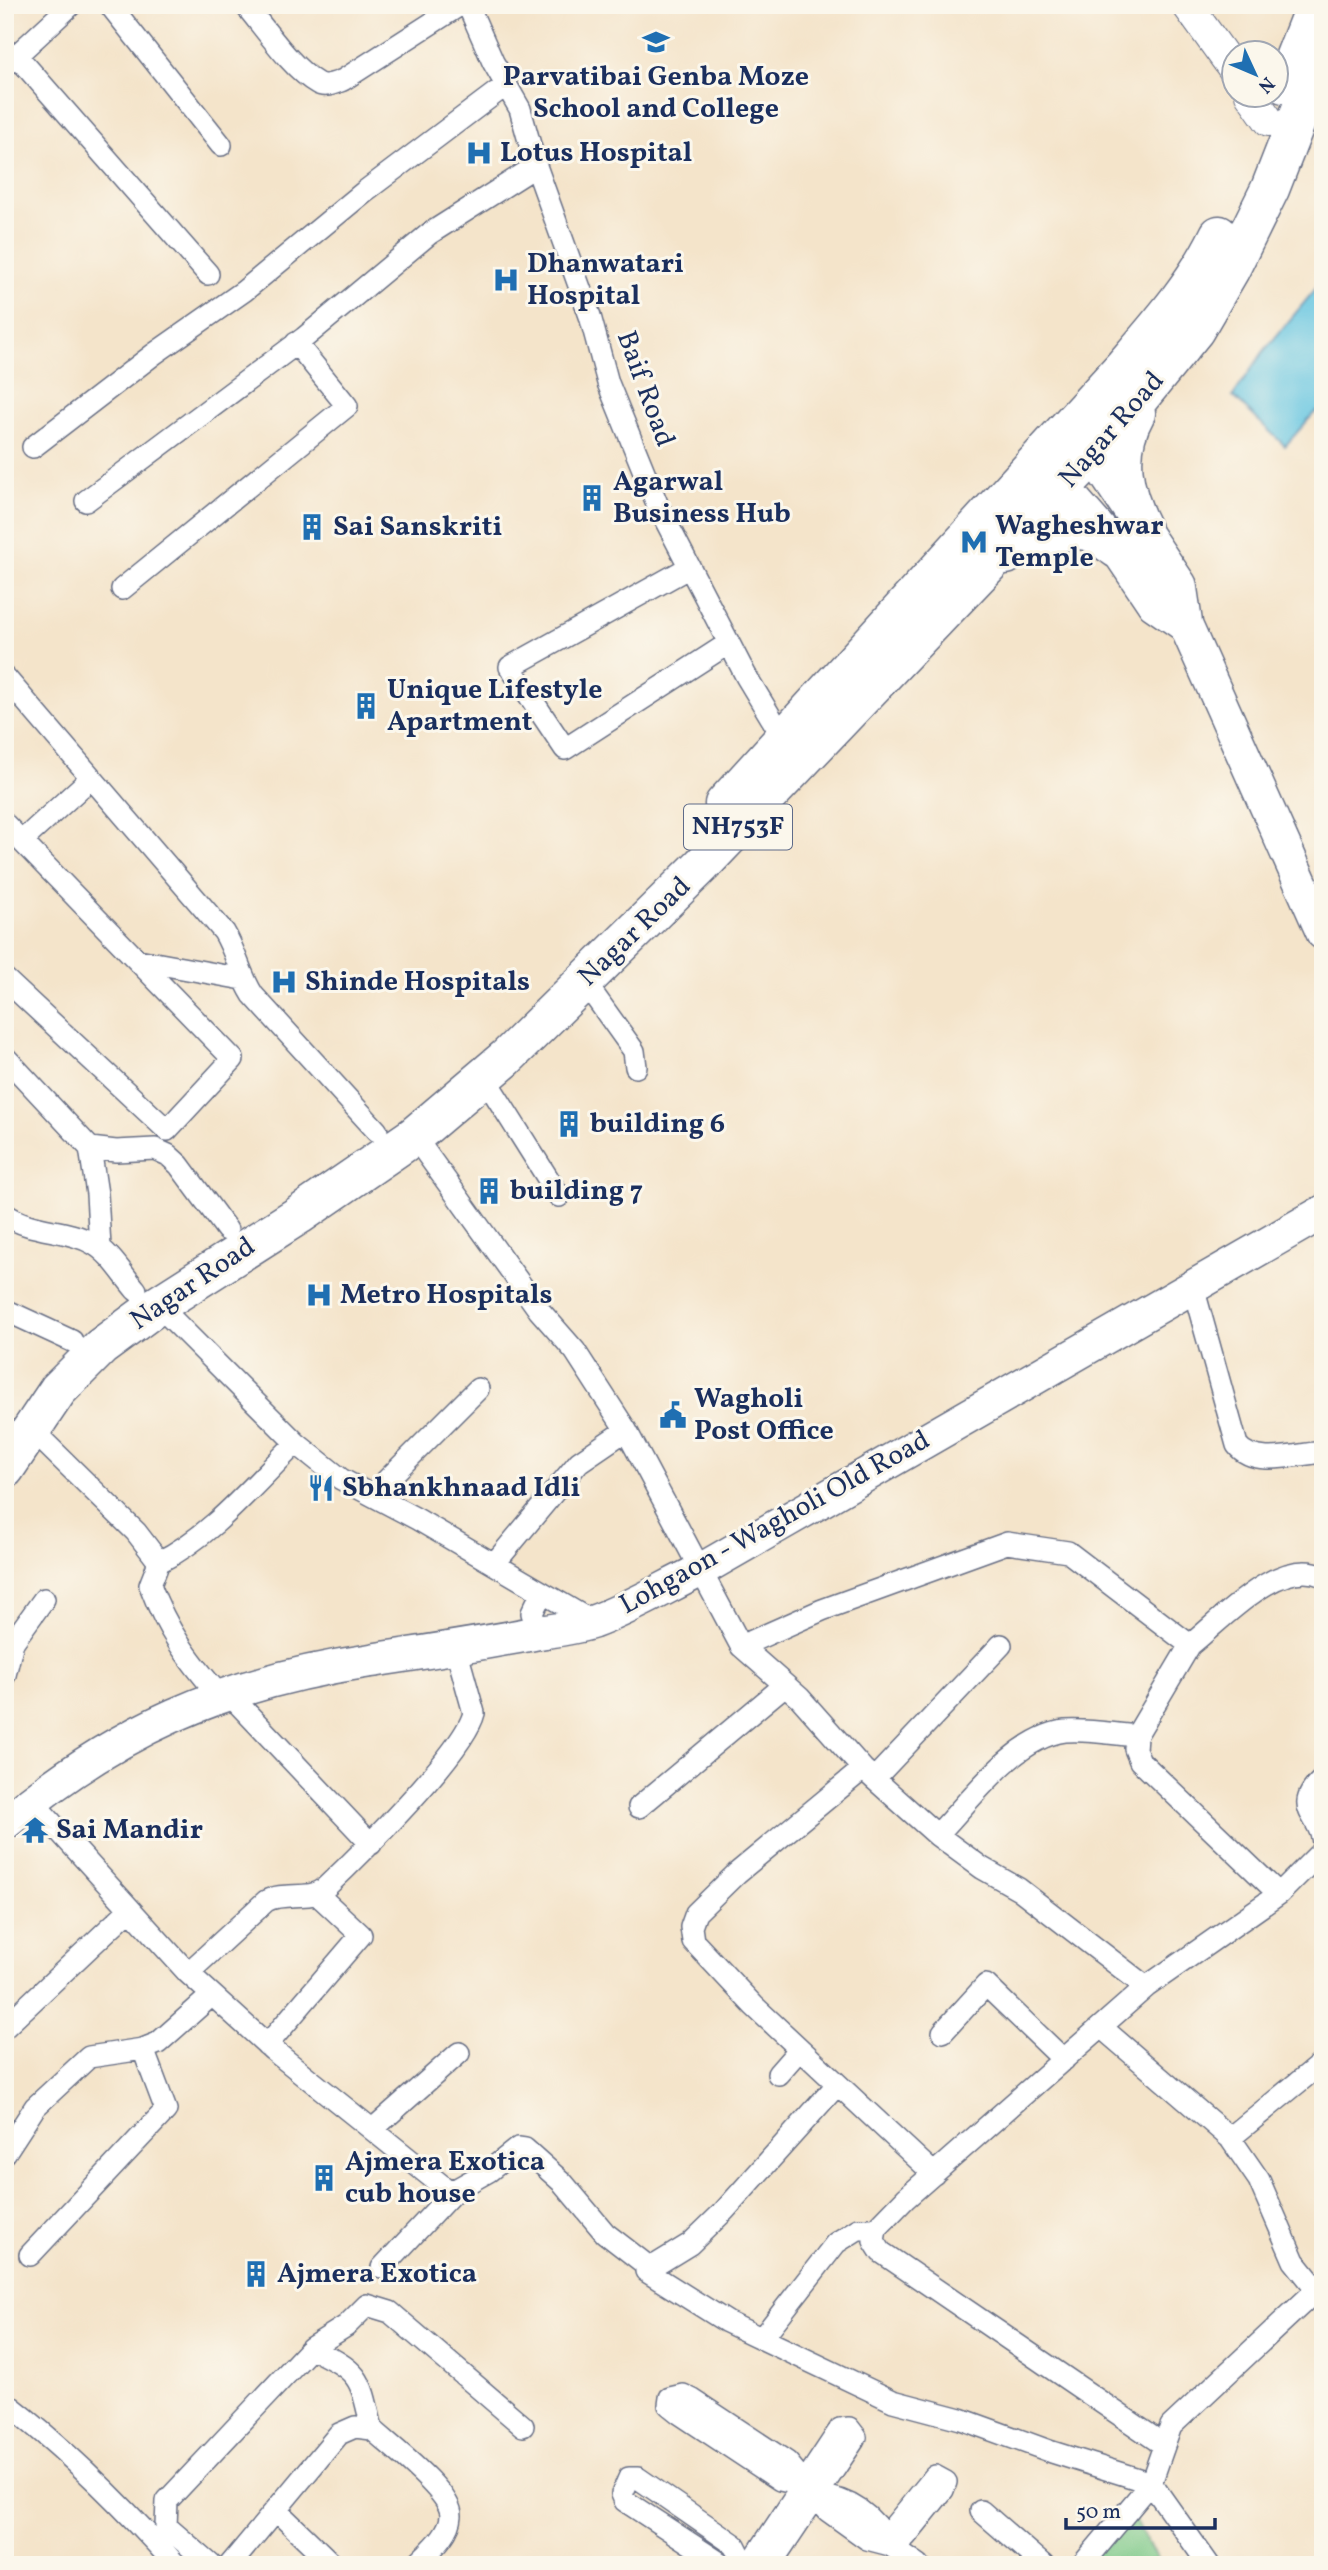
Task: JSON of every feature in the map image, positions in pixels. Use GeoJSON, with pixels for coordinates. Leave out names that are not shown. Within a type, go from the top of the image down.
{"type":"FeatureCollection","features":[{"type":"Feature","properties":{"kind":"highway","name":"Nagar Road"},"geometry":{"type":"LineString","coordinates":[[1290,52],[1315,5]]}},
{"type":"Feature","properties":{"kind":"highway","name":"Nagar Road"},"geometry":{"type":"LineString","coordinates":[[1083,440],[1149,390],[1195,330],[1230,270],[1270,189],[1321,60]]}},
{"type":"Feature","properties":{"kind":"highway","name":"Nagar Road"},"geometry":{"type":"LineString","coordinates":[[18,1423],[58,1390],[147,1297],[227,1230],[377,1131],[489,1040],[684,848],[784,739],[1051,474],[1083,440],[1208,258],[1246,180],[1260,108]]}},
{"type":"Feature","properties":{"kind":"highway"},"geometry":{"type":"LineString","coordinates":[[975,578],[1014,549],[1065,533],[1088,531],[1129,539],[1122,454],[1133,419],[1149,390]]}},
{"type":"Feature","properties":{"kind":"highway","name":"Nagar Road"},"geometry":{"type":"LineString","coordinates":[[5,1469],[18,1423],[39,1374],[72,1341],[299,1215],[414,1136],[484,1077],[702,865],[975,578],[1051,474]]}},
{"type":"Feature","properties":{"kind":"main road"},"geometry":{"type":"LineString","coordinates":[[1083,440],[1129,539]]}},
{"type":"Feature","properties":{"kind":"main road"},"geometry":{"type":"LineString","coordinates":[[1051,474],[1180,584],[1186,626],[1323,933]]}},
{"type":"Feature","properties":{"kind":"main road","name":"Lohgaon - Wagholi Old Road"},"geometry":{"type":"LineString","coordinates":[[5,1824],[32,1801],[125,1737],[224,1694],[270,1680],[365,1661],[456,1649],[593,1622],[699,1571],[1323,1212]]}},
{"type":"Feature","properties":{"kind":"street"},"geometry":{"type":"LineString","coordinates":[[71,5],[11,61],[208,274]]}},
{"type":"Feature","properties":{"kind":"street"},"geometry":{"type":"LineString","coordinates":[[110,5],[221,145]]}},
{"type":"Feature","properties":{"kind":"street"},"geometry":{"type":"LineString","coordinates":[[245,5],[303,71],[319,85],[330,85],[343,80],[460,5]]}},
{"type":"Feature","properties":{"kind":"street","name":"Baif Road"},"geometry":{"type":"LineString","coordinates":[[468,5],[520,110],[536,166],[590,316],[608,383],[658,506],[688,568],[784,739]]}},
{"type":"Feature","properties":{"kind":"street"},"geometry":{"type":"LineString","coordinates":[[1187,5],[1220,51]]}},
{"type":"Feature","properties":{"kind":"street"},"geometry":{"type":"LineString","coordinates":[[33,447],[244,291],[364,192],[506,85]]}},
{"type":"Feature","properties":{"kind":"street"},"geometry":{"type":"LineString","coordinates":[[86,501],[296,342],[429,234],[536,166]]}},
{"type":"Feature","properties":{"kind":"street"},"geometry":{"type":"LineString","coordinates":[[122,589],[347,406],[296,342]]}},
{"type":"Feature","properties":{"kind":"street"},"geometry":{"type":"LineString","coordinates":[[688,568],[510,667],[565,749],[729,643]]}},
{"type":"Feature","properties":{"kind":"street"},"geometry":{"type":"LineString","coordinates":[[5,677],[224,932],[233,948],[243,979],[253,995],[377,1131]]}},
{"type":"Feature","properties":{"kind":"street"},"geometry":{"type":"LineString","coordinates":[[22,841],[91,778]]}},
{"type":"Feature","properties":{"kind":"street"},"geometry":{"type":"LineString","coordinates":[[5,824],[233,1059],[167,1130],[5,979]]}},
{"type":"Feature","properties":{"kind":"street"},"geometry":{"type":"LineString","coordinates":[[138,960],[243,979]]}},
{"type":"Feature","properties":{"kind":"street"},"geometry":{"type":"LineString","coordinates":[[584,981],[634,1051],[636,1068]]}},
{"type":"Feature","properties":{"kind":"street"},"geometry":{"type":"LineString","coordinates":[[5,1057],[90,1148],[97,1194],[100,1247]]}},
{"type":"Feature","properties":{"kind":"street"},"geometry":{"type":"LineString","coordinates":[[484,1077],[559,1196]]}},
{"type":"Feature","properties":{"kind":"street"},"geometry":{"type":"LineString","coordinates":[[414,1136],[539,1310],[575,1351],[625,1430],[741,1646],[785,1685],[868,1774],[937,1835],[982,1868],[1019,1889],[1146,1987]]}},
{"type":"Feature","properties":{"kind":"street"},"geometry":{"type":"LineString","coordinates":[[90,1148],[116,1151],[155,1149],[168,1155],[179,1165],[227,1230]]}},
{"type":"Feature","properties":{"kind":"street"},"geometry":{"type":"LineString","coordinates":[[5,1213],[15,1221],[89,1240],[100,1247],[147,1297],[296,1443],[341,1479],[593,1622]]}},
{"type":"Feature","properties":{"kind":"street"},"geometry":{"type":"LineString","coordinates":[[1194,1287],[1237,1446],[1250,1457],[1323,1452]]}},
{"type":"Feature","properties":{"kind":"street"},"geometry":{"type":"LineString","coordinates":[[5,1310],[72,1341]]}},
{"type":"Feature","properties":{"kind":"street"},"geometry":{"type":"LineString","coordinates":[[372,1495],[478,1389]]}},
{"type":"Feature","properties":{"kind":"street"},"geometry":{"type":"LineString","coordinates":[[18,1423],[136,1532],[159,1562]]}},
{"type":"Feature","properties":{"kind":"street"},"geometry":{"type":"LineString","coordinates":[[494,1564],[579,1462],[625,1430]]}},
{"type":"Feature","properties":{"kind":"street"},"geometry":{"type":"LineString","coordinates":[[296,1443],[210,1528],[181,1550],[159,1562],[150,1585],[162,1615],[181,1649],[371,1844]]}},
{"type":"Feature","properties":{"kind":"street"},"geometry":{"type":"LineString","coordinates":[[741,1646],[822,1610],[1007,1543],[1068,1552],[1190,1645]]}},
{"type":"Feature","properties":{"kind":"street"},"geometry":{"type":"LineString","coordinates":[[1279,1894],[1140,1761],[1135,1749],[1136,1736],[1190,1645],[1272,1579],[1290,1573],[1312,1571],[1323,1576]]}},
{"type":"Feature","properties":{"kind":"street"},"geometry":{"type":"LineString","coordinates":[[538,1633],[532,1613],[542,1592]]}},
{"type":"Feature","properties":{"kind":"street"},"geometry":{"type":"LineString","coordinates":[[5,1675],[13,1642],[44,1599]]}},
{"type":"Feature","properties":{"kind":"street"},"geometry":{"type":"LineString","coordinates":[[934,2174],[799,2050],[693,1941],[691,1927],[696,1913],[737,1873],[868,1774],[1001,1645]]}},
{"type":"Feature","properties":{"kind":"street"},"geometry":{"type":"LineString","coordinates":[[188,1973],[266,1901],[278,1895],[317,1894],[371,1844],[471,1725],[474,1713],[456,1649]]}},
{"type":"Feature","properties":{"kind":"street"},"geometry":{"type":"LineString","coordinates":[[639,1807],[785,1685]]}},
{"type":"Feature","properties":{"kind":"street"},"geometry":{"type":"LineString","coordinates":[[937,1835],[1022,1747],[1040,1737],[1067,1731],[1136,1736]]}},
{"type":"Feature","properties":{"kind":"street"},"geometry":{"type":"LineString","coordinates":[[1164,2445],[881,2252],[874,2241],[876,2229],[934,2174],[1146,1987],[1279,1894],[1321,1856],[1307,1802],[1314,1787],[1323,1779]]}},
{"type":"Feature","properties":{"kind":"street"},"geometry":{"type":"LineString","coordinates":[[32,1801],[188,1973],[267,2045],[374,2128],[445,2188],[455,2190]]}},
{"type":"Feature","properties":{"kind":"street"},"geometry":{"type":"LineString","coordinates":[[267,2045],[360,1935],[317,1894]]}},
{"type":"Feature","properties":{"kind":"street"},"geometry":{"type":"LineString","coordinates":[[5,2027],[130,1909]]}},
{"type":"Feature","properties":{"kind":"street"},"geometry":{"type":"LineString","coordinates":[[943,2032],[986,1985],[1064,2060]]}},
{"type":"Feature","properties":{"kind":"street"},"geometry":{"type":"LineString","coordinates":[[5,2153],[35,2108],[89,2057],[143,2049],[158,2043],[212,1995]]}},
{"type":"Feature","properties":{"kind":"street"},"geometry":{"type":"LineString","coordinates":[[1082,2565],[1151,2483],[1171,2426],[1321,2290],[1294,2261],[1259,2180],[1230,2138],[1101,2027]]}},
{"type":"Feature","properties":{"kind":"street"},"geometry":{"type":"LineString","coordinates":[[30,2255],[166,2110],[143,2049]]}},
{"type":"Feature","properties":{"kind":"street"},"geometry":{"type":"LineString","coordinates":[[778,2074],[799,2050]]}},
{"type":"Feature","properties":{"kind":"street"},"geometry":{"type":"LineString","coordinates":[[374,2128],[459,2053]]}},
{"type":"Feature","properties":{"kind":"street"},"geometry":{"type":"LineString","coordinates":[[1230,2138],[1323,2062]]}},
{"type":"Feature","properties":{"kind":"street"},"geometry":{"type":"LineString","coordinates":[[836,2086],[724,2211],[690,2244],[646,2271],[727,2322],[893,2401],[961,2419],[1052,2452],[1151,2483],[1209,2565]]}},
{"type":"Feature","properties":{"kind":"street"},"geometry":{"type":"LineString","coordinates":[[382,2268],[455,2190],[489,2171],[518,2148],[525,2149],[564,2183],[605,2234],[649,2267]]}},
{"type":"Feature","properties":{"kind":"street"},"geometry":{"type":"LineString","coordinates":[[762,2339],[836,2243],[858,2229],[876,2229]]}},
{"type":"Feature","properties":{"kind":"street"},"geometry":{"type":"LineString","coordinates":[[211,2565],[166,2526],[167,2501],[311,2348],[346,2326],[367,2305],[390,2312],[523,2426]]}},
{"type":"Feature","properties":{"kind":"street"},"geometry":{"type":"LineString","coordinates":[[311,2348],[338,2362],[362,2385],[372,2429],[447,2499],[451,2516],[447,2531],[416,2565]]}},
{"type":"Feature","properties":{"kind":"street"},"geometry":{"type":"LineString","coordinates":[[809,2490],[787,2462],[693,2400],[683,2395],[670,2398],[669,2405],[679,2413],[780,2480],[809,2490],[839,2497],[876,2522],[890,2545],[919,2565]]}},
{"type":"Feature","properties":{"kind":"street"},"geometry":{"type":"LineString","coordinates":[[5,2402],[32,2423],[130,2515],[176,2565]]}},
{"type":"Feature","properties":{"kind":"street"},"geometry":{"type":"LineString","coordinates":[[230,2565],[339,2434],[355,2427],[372,2429]]}},
{"type":"Feature","properties":{"kind":"street"},"geometry":{"type":"LineString","coordinates":[[723,2565],[625,2501],[622,2494],[629,2478],[638,2478],[735,2545],[745,2565]]}},
{"type":"Feature","properties":{"kind":"street"},"geometry":{"type":"LineString","coordinates":[[750,2565],[809,2490]]}},
{"type":"Feature","properties":{"kind":"street"},"geometry":{"type":"LineString","coordinates":[[770,2565],[809,2490]]}},
{"type":"Feature","properties":{"kind":"street"},"geometry":{"type":"LineString","coordinates":[[277,2511],[333,2565]]}},
{"type":"Feature","properties":{"kind":"street"},"geometry":{"type":"LineString","coordinates":[[981,2511],[1043,2565]]}},
{"type":"Feature","properties":{"kind":"green space"},"geometry":{"type":"Polygon","coordinates":[[[1126,2504],[1160,2565],[1071,2565],[1126,2504]]]}},
{"type":"Feature","properties":{"kind":"water"},"geometry":{"type":"Polygon","coordinates":[[[1323,280],[1323,418],[1316,411],[1285,446],[1233,396],[1263,352],[1323,280]]]}},
{"type":"Feature","properties":{"kind":"place","name":"Parvatibai Genba Moze School and College"},"geometry":{"type":"Point","coordinates":[656,42]}},
{"type":"Feature","properties":{"kind":"place","name":"Lotus Hospital"},"geometry":{"type":"Point","coordinates":[479,153]}},
{"type":"Feature","properties":{"kind":"place","name":"Dhanwatari Hospital"},"geometry":{"type":"Point","coordinates":[506,280]}},
{"type":"Feature","properties":{"kind":"place","name":"Agarwal Business Hub"},"geometry":{"type":"Point","coordinates":[592,498]}},
{"type":"Feature","properties":{"kind":"place","name":"Sai Sanskriti"},"geometry":{"type":"Point","coordinates":[312,527]}},
{"type":"Feature","properties":{"kind":"place","name":"Wagheshwar Temple"},"geometry":{"type":"Point","coordinates":[974,542]}},
{"type":"Feature","properties":{"kind":"place","name":"Unique Lifestyle Apartment"},"geometry":{"type":"Point","coordinates":[366,706]}},
{"type":"Feature","properties":{"kind":"place","name":"Shinde Hospitals"},"geometry":{"type":"Point","coordinates":[284,982]}},
{"type":"Feature","properties":{"kind":"place","name":"building 6"},"geometry":{"type":"Point","coordinates":[569,1124]}},
{"type":"Feature","properties":{"kind":"place","name":"building 7"},"geometry":{"type":"Point","coordinates":[489,1191]}},
{"type":"Feature","properties":{"kind":"place","name":"Metro Hospitals"},"geometry":{"type":"Point","coordinates":[319,1295]}},
{"type":"Feature","properties":{"kind":"place","name":"Wagholi Post Office"},"geometry":{"type":"Point","coordinates":[673,1415]}},
{"type":"Feature","properties":{"kind":"place","name":"Sbhankhnaad Idli"},"geometry":{"type":"Point","coordinates":[321,1488]}},
{"type":"Feature","properties":{"kind":"place","name":"Sai Mandir"},"geometry":{"type":"Point","coordinates":[35,1830]}},
{"type":"Feature","properties":{"kind":"place","name":"Ajmera Exotica cub house"},"geometry":{"type":"Point","coordinates":[324,2178]}},
{"type":"Feature","properties":{"kind":"place","name":"Ajmera Exotica"},"geometry":{"type":"Point","coordinates":[256,2274]}}]}
